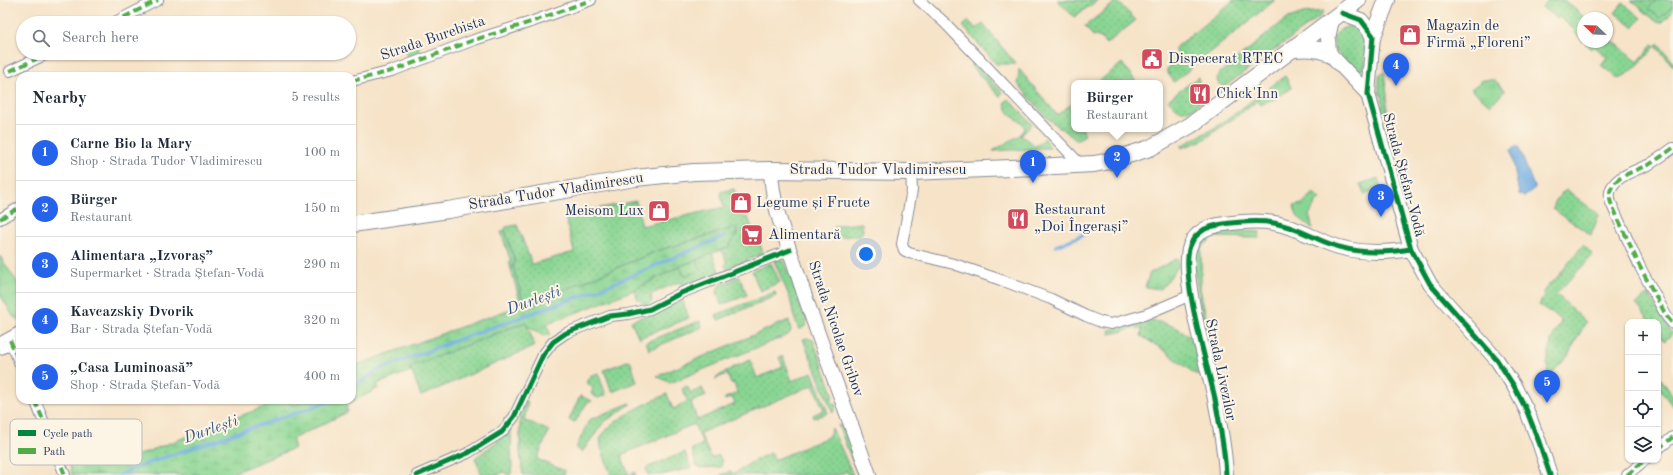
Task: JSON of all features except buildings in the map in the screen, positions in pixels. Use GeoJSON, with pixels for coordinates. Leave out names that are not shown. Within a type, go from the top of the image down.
{"type":"FeatureCollection","features":[{"type":"Feature","properties":{"kind":"main road","name":"Strada Tudor Vladimirescu"},"geometry":{"type":"LineString","coordinates":[[356,223],[448,210],[635,178],[694,172],[771,170],[911,172],[1081,165],[1110,161],[1133,154],[1172,136],[1209,112],[1358,0]]}},
{"type":"Feature","properties":{"kind":"main road"},"geometry":{"type":"LineString","coordinates":[[1373,36],[1387,0]]}},
{"type":"Feature","properties":{"kind":"main road"},"geometry":{"type":"LineString","coordinates":[[1294,49],[1319,49],[1328,53]]}},
{"type":"Feature","properties":{"kind":"street"},"geometry":{"type":"LineString","coordinates":[[127,16],[158,0]]}},
{"type":"Feature","properties":{"kind":"street","name":"Strada Burebista"},"geometry":{"type":"LineString","coordinates":[[356,80],[416,63],[474,40],[531,22],[591,0]]}},
{"type":"Feature","properties":{"kind":"street"},"geometry":{"type":"LineString","coordinates":[[919,0],[945,24],[1081,165]]}},
{"type":"Feature","properties":{"kind":"street"},"geometry":{"type":"LineString","coordinates":[[1328,53],[1328,38],[1337,16],[1361,20],[1373,36]]}},
{"type":"Feature","properties":{"kind":"street","name":"Strada Ștefan-Vodă"},"geometry":{"type":"LineString","coordinates":[[1373,36],[1368,94],[1411,249],[1430,284],[1496,360],[1514,386],[1526,409],[1550,475]]}},
{"type":"Feature","properties":{"kind":"street","name":"Strada Ștefan-Vodă"},"geometry":{"type":"LineString","coordinates":[[1328,53],[1368,94]]}},
{"type":"Feature","properties":{"kind":"street"},"geometry":{"type":"LineString","coordinates":[[10,71],[34,60]]}},
{"type":"Feature","properties":{"kind":"street"},"geometry":{"type":"LineString","coordinates":[[1673,148],[1660,158],[1618,179],[1611,187],[1609,195],[1611,203],[1640,267],[1673,324]]}},
{"type":"Feature","properties":{"kind":"street","name":"Strada Nicolae Gribov"},"geometry":{"type":"LineString","coordinates":[[771,170],[772,189],[777,213],[815,328],[869,475]]}},
{"type":"Feature","properties":{"kind":"street"},"geometry":{"type":"LineString","coordinates":[[911,172],[912,190],[902,244],[904,250],[909,253],[954,264],[1001,280],[1051,299],[1091,318],[1111,324],[1144,315],[1191,295]]}},
{"type":"Feature","properties":{"kind":"street"},"geometry":{"type":"LineString","coordinates":[[0,219],[16,209]]}},
{"type":"Feature","properties":{"kind":"street","name":"Strada Ștefan-Vodă"},"geometry":{"type":"LineString","coordinates":[[1191,295],[1187,253],[1190,244],[1204,229],[1215,226],[1252,222],[1274,223],[1301,231],[1335,246],[1353,250],[1385,252],[1411,249]]}},
{"type":"Feature","properties":{"kind":"street"},"geometry":{"type":"LineString","coordinates":[[417,475],[468,453],[502,432],[514,418],[543,354],[553,342],[566,333],[610,316],[650,309],[681,293],[790,250]]}},
{"type":"Feature","properties":{"kind":"street","name":"Strada Livezilor"},"geometry":{"type":"LineString","coordinates":[[1191,295],[1219,418],[1226,475]]}},
{"type":"Feature","properties":{"kind":"street"},"geometry":{"type":"LineString","coordinates":[[10,340],[16,354]]}},
{"type":"Feature","properties":{"kind":"street"},"geometry":{"type":"LineString","coordinates":[[37,404],[43,419]]}},
{"type":"Feature","properties":{"kind":"street"},"geometry":{"type":"LineString","coordinates":[[1661,447],[1673,437]]}},
{"type":"Feature","properties":{"kind":"street"},"geometry":{"type":"LineString","coordinates":[[1627,475],[1641,463]]}},
{"type":"Feature","properties":{"kind":"street"},"geometry":{"type":"LineString","coordinates":[[61,465],[65,475]]}},
{"type":"Feature","properties":{"kind":"green space"},"geometry":{"type":"Polygon","coordinates":[[[1057,0],[1098,0],[1074,17],[1057,0]]]}},
{"type":"Feature","properties":{"kind":"green space"},"geometry":{"type":"Polygon","coordinates":[[[1234,0],[1275,0],[1174,82],[1167,72],[1167,69],[1180,58],[1174,49],[1234,0]]]}},
{"type":"Feature","properties":{"kind":"green space"},"geometry":{"type":"Polygon","coordinates":[[[1548,0],[1564,0],[1578,12],[1577,35],[1574,32],[1575,30],[1559,17],[1557,19],[1542,7],[1548,0]]]}},
{"type":"Feature","properties":{"kind":"green space"},"geometry":{"type":"Polygon","coordinates":[[[1631,0],[1673,0],[1673,11],[1663,22],[1657,22],[1631,0]]]}},
{"type":"Feature","properties":{"kind":"green space"},"geometry":{"type":"Polygon","coordinates":[[[1656,0],[1673,0],[1673,6],[1660,18],[1648,9],[1656,0]]]}},
{"type":"Feature","properties":{"kind":"green space"},"geometry":{"type":"Polygon","coordinates":[[[1117,1],[1136,20],[1106,44],[1101,38],[1092,35],[1085,26],[1117,1]]]}},
{"type":"Feature","properties":{"kind":"green space"},"geometry":{"type":"Polygon","coordinates":[[[1623,3],[1641,18],[1633,27],[1615,13],[1623,3]]]}},
{"type":"Feature","properties":{"kind":"green space"},"geometry":{"type":"Polygon","coordinates":[[[1324,11],[1322,15],[1224,87],[1218,83],[1217,79],[1220,73],[1286,19],[1303,13],[1324,11]]]}},
{"type":"Feature","properties":{"kind":"green space"},"geometry":{"type":"Polygon","coordinates":[[[969,21],[976,29],[983,24],[1016,64],[996,64],[963,26],[969,21]]]}},
{"type":"Feature","properties":{"kind":"green space"},"geometry":{"type":"Polygon","coordinates":[[[1349,26],[1356,28],[1360,32],[1365,42],[1365,68],[1356,72],[1335,50],[1333,37],[1341,29],[1349,26]]]}},
{"type":"Feature","properties":{"kind":"green space"},"geometry":{"type":"Polygon","coordinates":[[[415,39],[421,54],[409,58],[403,44],[415,39]]]}},
{"type":"Feature","properties":{"kind":"green space"},"geometry":{"type":"Polygon","coordinates":[[[1613,41],[1638,62],[1653,44],[1656,46],[1633,70],[1622,77],[1617,78],[1601,65],[1607,57],[1596,48],[1613,48],[1613,41]]]}},
{"type":"Feature","properties":{"kind":"green space"},"geometry":{"type":"Polygon","coordinates":[[[1658,43],[1673,62],[1673,66],[1656,46],[1658,43]]]}},
{"type":"Feature","properties":{"kind":"green space"},"geometry":{"type":"Polygon","coordinates":[[[973,62],[1002,92],[1000,97],[971,66],[973,62]]]}},
{"type":"Feature","properties":{"kind":"green space"},"geometry":{"type":"Polygon","coordinates":[[[1122,63],[1135,80],[1101,80],[1122,63]]]}},
{"type":"Feature","properties":{"kind":"green space"},"geometry":{"type":"Polygon","coordinates":[[[1019,69],[1057,115],[1071,104],[1071,132],[1084,132],[1085,135],[1076,140],[1047,118],[1018,84],[1019,69]]]}},
{"type":"Feature","properties":{"kind":"green space"},"geometry":{"type":"Polygon","coordinates":[[[1384,72],[1387,95],[1387,121],[1384,118],[1381,107],[1383,104],[1382,95],[1379,94],[1379,76],[1384,72]]]}},
{"type":"Feature","properties":{"kind":"green space"},"geometry":{"type":"Polygon","coordinates":[[[1285,76],[1292,88],[1271,101],[1270,100],[1261,105],[1259,100],[1203,140],[1182,148],[1181,146],[1218,126],[1285,76]]]}},
{"type":"Feature","properties":{"kind":"green space"},"geometry":{"type":"Polygon","coordinates":[[[1198,77],[1200,87],[1205,97],[1204,100],[1188,111],[1181,111],[1168,100],[1198,77]]]}},
{"type":"Feature","properties":{"kind":"green space"},"geometry":{"type":"Polygon","coordinates":[[[1483,80],[1495,80],[1505,91],[1490,105],[1471,89],[1483,80]]]}},
{"type":"Feature","properties":{"kind":"green space"},"geometry":{"type":"Polygon","coordinates":[[[1009,99],[1032,124],[1021,136],[1020,135],[1025,129],[1022,122],[1008,112],[1005,102],[1009,99]]]}},
{"type":"Feature","properties":{"kind":"green space"},"geometry":{"type":"Polygon","coordinates":[[[1020,135],[1036,146],[1045,138],[1050,148],[993,151],[1020,135]]]}},
{"type":"Feature","properties":{"kind":"green space"},"geometry":{"type":"Polygon","coordinates":[[[1378,178],[1381,189],[1364,194],[1360,184],[1378,178]]]}},
{"type":"Feature","properties":{"kind":"green space"},"geometry":{"type":"Polygon","coordinates":[[[734,189],[743,218],[748,217],[752,228],[746,230],[750,243],[759,241],[763,253],[727,270],[725,265],[727,263],[722,250],[729,247],[737,233],[736,227],[657,251],[525,306],[513,266],[515,262],[505,230],[506,227],[517,225],[532,264],[574,252],[565,215],[636,201],[642,226],[724,207],[720,192],[734,189]]]}},
{"type":"Feature","properties":{"kind":"green space"},"geometry":{"type":"Polygon","coordinates":[[[1567,190],[1599,215],[1591,235],[1553,209],[1556,199],[1560,196],[1560,194],[1567,190]]]}},
{"type":"Feature","properties":{"kind":"green space"},"geometry":{"type":"Polygon","coordinates":[[[1314,193],[1320,199],[1309,215],[1313,229],[1297,216],[1294,206],[1302,204],[1314,193]]]}},
{"type":"Feature","properties":{"kind":"green space"},"geometry":{"type":"Polygon","coordinates":[[[862,223],[863,231],[860,236],[834,237],[832,229],[835,226],[862,223]]]}},
{"type":"Feature","properties":{"kind":"green space"},"geometry":{"type":"Polygon","coordinates":[[[736,227],[737,233],[729,247],[680,266],[634,290],[547,324],[550,334],[545,336],[527,326],[526,322],[410,368],[411,371],[377,384],[379,388],[356,400],[356,365],[521,305],[525,306],[657,251],[736,227]]]}},
{"type":"Feature","properties":{"kind":"green space"},"geometry":{"type":"Polygon","coordinates":[[[505,230],[515,262],[513,266],[525,306],[521,305],[509,262],[511,262],[501,232],[505,230]]]}},
{"type":"Feature","properties":{"kind":"green space"},"geometry":{"type":"Polygon","coordinates":[[[1240,231],[1260,232],[1259,238],[1214,237],[1201,248],[1201,283],[1199,283],[1213,353],[1216,353],[1219,360],[1210,361],[1194,268],[1195,250],[1215,234],[1240,231]]]}},
{"type":"Feature","properties":{"kind":"green space"},"geometry":{"type":"Polygon","coordinates":[[[1583,245],[1593,255],[1556,294],[1586,322],[1567,357],[1548,377],[1547,364],[1551,340],[1562,320],[1539,305],[1544,296],[1543,292],[1549,284],[1555,280],[1583,245]]]}},
{"type":"Feature","properties":{"kind":"green space"},"geometry":{"type":"Polygon","coordinates":[[[712,253],[719,271],[684,288],[679,282],[651,294],[652,301],[649,305],[645,305],[638,299],[634,290],[680,266],[685,276],[700,269],[697,260],[712,253]]]}},
{"type":"Feature","properties":{"kind":"green space"},"geometry":{"type":"Polygon","coordinates":[[[0,256],[16,281],[16,319],[0,294],[0,256]]]}},
{"type":"Feature","properties":{"kind":"green space"},"geometry":{"type":"Polygon","coordinates":[[[1178,258],[1178,267],[1161,289],[1145,287],[1150,273],[1178,258]]]}},
{"type":"Feature","properties":{"kind":"green space"},"geometry":{"type":"Polygon","coordinates":[[[697,260],[701,270],[684,276],[680,266],[697,260]]]}},
{"type":"Feature","properties":{"kind":"green space"},"geometry":{"type":"Polygon","coordinates":[[[784,260],[791,276],[800,300],[798,301],[802,312],[804,311],[807,319],[805,326],[799,330],[794,317],[790,298],[774,261],[784,260]]]}},
{"type":"Feature","properties":{"kind":"green space"},"geometry":{"type":"Polygon","coordinates":[[[771,263],[780,282],[760,291],[752,271],[771,263]]]}},
{"type":"Feature","properties":{"kind":"green space"},"geometry":{"type":"Polygon","coordinates":[[[739,276],[747,295],[721,305],[717,292],[719,286],[739,276]]]}},
{"type":"Feature","properties":{"kind":"green space"},"geometry":{"type":"Polygon","coordinates":[[[775,292],[776,296],[718,320],[716,315],[775,292]]]}},
{"type":"Feature","properties":{"kind":"green space"},"geometry":{"type":"Polygon","coordinates":[[[1649,294],[1669,329],[1673,333],[1665,341],[1661,336],[1661,319],[1648,319],[1636,304],[1649,294]]]}},
{"type":"Feature","properties":{"kind":"green space"},"geometry":{"type":"Polygon","coordinates":[[[683,301],[689,318],[639,338],[631,321],[683,301]]]}},
{"type":"Feature","properties":{"kind":"green space"},"geometry":{"type":"Polygon","coordinates":[[[789,320],[791,331],[788,335],[670,383],[657,376],[789,320]]]}},
{"type":"Feature","properties":{"kind":"green space"},"geometry":{"type":"Polygon","coordinates":[[[700,321],[702,327],[649,350],[646,342],[700,321]]]}},
{"type":"Feature","properties":{"kind":"green space"},"geometry":{"type":"Polygon","coordinates":[[[1148,321],[1168,324],[1187,335],[1192,340],[1196,349],[1202,374],[1195,374],[1164,350],[1141,336],[1142,329],[1137,328],[1110,334],[1109,330],[1148,321]]]}},
{"type":"Feature","properties":{"kind":"green space"},"geometry":{"type":"Polygon","coordinates":[[[526,322],[535,346],[421,396],[410,367],[526,322]]]}},
{"type":"Feature","properties":{"kind":"green space"},"geometry":{"type":"Polygon","coordinates":[[[807,338],[813,340],[834,396],[831,397],[834,405],[837,404],[833,413],[803,339],[807,338]]]}},
{"type":"Feature","properties":{"kind":"green space"},"geometry":{"type":"Polygon","coordinates":[[[779,357],[783,357],[792,381],[812,372],[828,413],[814,418],[813,415],[824,410],[813,385],[700,433],[711,458],[719,455],[722,462],[721,467],[700,468],[696,465],[692,449],[703,444],[694,424],[621,455],[629,475],[611,475],[601,448],[600,439],[604,432],[630,413],[667,394],[673,409],[678,407],[688,401],[682,389],[687,386],[691,393],[702,388],[706,396],[691,402],[697,420],[735,404],[732,397],[725,400],[725,398],[737,393],[734,383],[731,384],[727,374],[715,379],[726,371],[750,360],[757,378],[783,367],[779,357]]]}},
{"type":"Feature","properties":{"kind":"green space"},"geometry":{"type":"Polygon","coordinates":[[[630,360],[637,382],[612,392],[604,370],[630,360]]]}},
{"type":"Feature","properties":{"kind":"green space"},"geometry":{"type":"Polygon","coordinates":[[[598,373],[606,395],[598,398],[591,394],[593,388],[586,382],[590,376],[598,373]]]}},
{"type":"Feature","properties":{"kind":"green space"},"geometry":{"type":"Polygon","coordinates":[[[1661,379],[1673,396],[1673,407],[1661,390],[1661,379]]]}},
{"type":"Feature","properties":{"kind":"green space"},"geometry":{"type":"Polygon","coordinates":[[[580,396],[592,401],[587,403],[575,422],[569,420],[580,396]]]}},
{"type":"Feature","properties":{"kind":"green space"},"geometry":{"type":"Polygon","coordinates":[[[526,400],[528,402],[524,421],[549,431],[537,459],[565,471],[564,475],[523,475],[520,453],[520,415],[526,400]]]}},
{"type":"Feature","properties":{"kind":"green space"},"geometry":{"type":"Polygon","coordinates":[[[630,403],[631,404],[604,422],[582,452],[576,448],[589,420],[630,403]]]}},
{"type":"Feature","properties":{"kind":"green space"},"geometry":{"type":"Polygon","coordinates":[[[272,404],[348,404],[346,405],[348,412],[292,439],[295,448],[228,475],[72,475],[70,465],[142,465],[142,454],[272,404]]]}},
{"type":"Feature","properties":{"kind":"green space"},"geometry":{"type":"Polygon","coordinates":[[[838,425],[846,427],[860,467],[858,468],[861,475],[858,475],[838,425]]]}},
{"type":"Feature","properties":{"kind":"green space"},"geometry":{"type":"Polygon","coordinates":[[[832,428],[853,475],[849,475],[847,471],[839,475],[720,475],[729,472],[735,473],[755,460],[771,453],[775,460],[828,437],[832,428]]]}},
{"type":"Feature","properties":{"kind":"green space"},"geometry":{"type":"Polygon","coordinates":[[[511,431],[512,471],[510,475],[507,475],[504,472],[498,475],[482,475],[475,458],[511,431]]]}},
{"type":"Feature","properties":{"kind":"green space"},"geometry":{"type":"Polygon","coordinates":[[[685,452],[691,468],[660,475],[648,475],[646,468],[685,452]]]}},
{"type":"Feature","properties":{"kind":"green space"},"geometry":{"type":"Polygon","coordinates":[[[635,472],[636,475],[629,475],[635,472]]]}},
{"type":"Feature","properties":{"kind":"water"},"geometry":{"type":"Polygon","coordinates":[[[1518,146],[1535,189],[1524,197],[1519,194],[1511,150],[1518,146]]]}},
{"type":"Feature","properties":{"kind":"waterway","name":"Durlești"},"geometry":{"type":"LineString","coordinates":[[1056,246],[1087,233]]}},
{"type":"Feature","properties":{"kind":"waterway","name":"Durlești"},"geometry":{"type":"LineString","coordinates":[[356,385],[378,370],[465,337],[595,291],[725,236]]}},
{"type":"Feature","properties":{"kind":"waterway","name":"Durlești"},"geometry":{"type":"LineString","coordinates":[[119,475],[148,463],[322,404]]}},
{"type":"Feature","properties":{"kind":"marked path"},"geometry":{"type":"LineString","coordinates":[[127,16],[158,0]]}},
{"type":"Feature","properties":{"kind":"marked path"},"geometry":{"type":"LineString","coordinates":[[356,80],[392,71],[474,40],[531,22],[591,0]]}},
{"type":"Feature","properties":{"kind":"marked path"},"geometry":{"type":"LineString","coordinates":[[10,71],[34,60]]}},
{"type":"Feature","properties":{"kind":"marked path"},"geometry":{"type":"LineString","coordinates":[[1673,148],[1650,164],[1615,182],[1611,188],[1610,195],[1611,203],[1640,267],[1667,317],[1673,324]]}},
{"type":"Feature","properties":{"kind":"marked path"},"geometry":{"type":"LineString","coordinates":[[0,219],[16,209]]}},
{"type":"Feature","properties":{"kind":"marked path"},"geometry":{"type":"LineString","coordinates":[[10,340],[16,354]]}},
{"type":"Feature","properties":{"kind":"marked path"},"geometry":{"type":"LineString","coordinates":[[37,404],[43,419]]}},
{"type":"Feature","properties":{"kind":"marked path"},"geometry":{"type":"LineString","coordinates":[[1661,447],[1673,437]]}},
{"type":"Feature","properties":{"kind":"marked path"},"geometry":{"type":"LineString","coordinates":[[1627,475],[1641,463]]}},
{"type":"Feature","properties":{"kind":"marked path"},"geometry":{"type":"LineString","coordinates":[[61,465],[65,475]]}},
{"type":"Feature","properties":{"kind":"cycle path"},"geometry":{"type":"LineString","coordinates":[[1342,13],[1361,20],[1373,36],[1368,94],[1411,249],[1430,284],[1497,360],[1514,386],[1526,409],[1550,475]]}},
{"type":"Feature","properties":{"kind":"cycle path"},"geometry":{"type":"LineString","coordinates":[[1226,475],[1223,445],[1214,394],[1195,317],[1188,273],[1188,256],[1191,244],[1195,237],[1205,229],[1220,225],[1239,222],[1267,222],[1287,226],[1335,246],[1356,251],[1389,252],[1411,249]]}},
{"type":"Feature","properties":{"kind":"cycle path"},"geometry":{"type":"LineString","coordinates":[[417,475],[468,453],[502,432],[514,417],[543,355],[553,342],[566,333],[610,316],[650,309],[681,293],[790,250]]}},
{"type":"Feature","properties":{"kind":"place","name":"Magazin de Firmă „Floreni”"},"geometry":{"type":"Point","coordinates":[1410,35]}},
{"type":"Feature","properties":{"kind":"place","name":"Dispecerat RTEC"},"geometry":{"type":"Point","coordinates":[1152,59]}},
{"type":"Feature","properties":{"kind":"place","name":"Kavcazskiy Dvorik"},"geometry":{"type":"Point","coordinates":[1396,86]}},
{"type":"Feature","properties":{"kind":"place","name":"Chick'Inn"},"geometry":{"type":"Point","coordinates":[1200,94]}},
{"type":"Feature","properties":{"kind":"place","name":"Bürger"},"geometry":{"type":"Point","coordinates":[1117,178]}},
{"type":"Feature","properties":{"kind":"place","name":"Carne Bio la Mary"},"geometry":{"type":"Point","coordinates":[1033,183]}},
{"type":"Feature","properties":{"kind":"place","name":"Legume și Fructe"},"geometry":{"type":"Point","coordinates":[741,203]}},
{"type":"Feature","properties":{"kind":"place","name":"Meisom Lux"},"geometry":{"type":"Point","coordinates":[659,211]}},
{"type":"Feature","properties":{"kind":"place","name":"Alimentara „Izvoraș”"},"geometry":{"type":"Point","coordinates":[1381,217]}},
{"type":"Feature","properties":{"kind":"place","name":"Restaurant „Doi Îngerași”"},"geometry":{"type":"Point","coordinates":[1018,219]}},
{"type":"Feature","properties":{"kind":"place","name":"Alimentară"},"geometry":{"type":"Point","coordinates":[752,235]}},
{"type":"Feature","properties":{"kind":"place","name":"„Casa Luminoasă”"},"geometry":{"type":"Point","coordinates":[1547,403]}}]}
